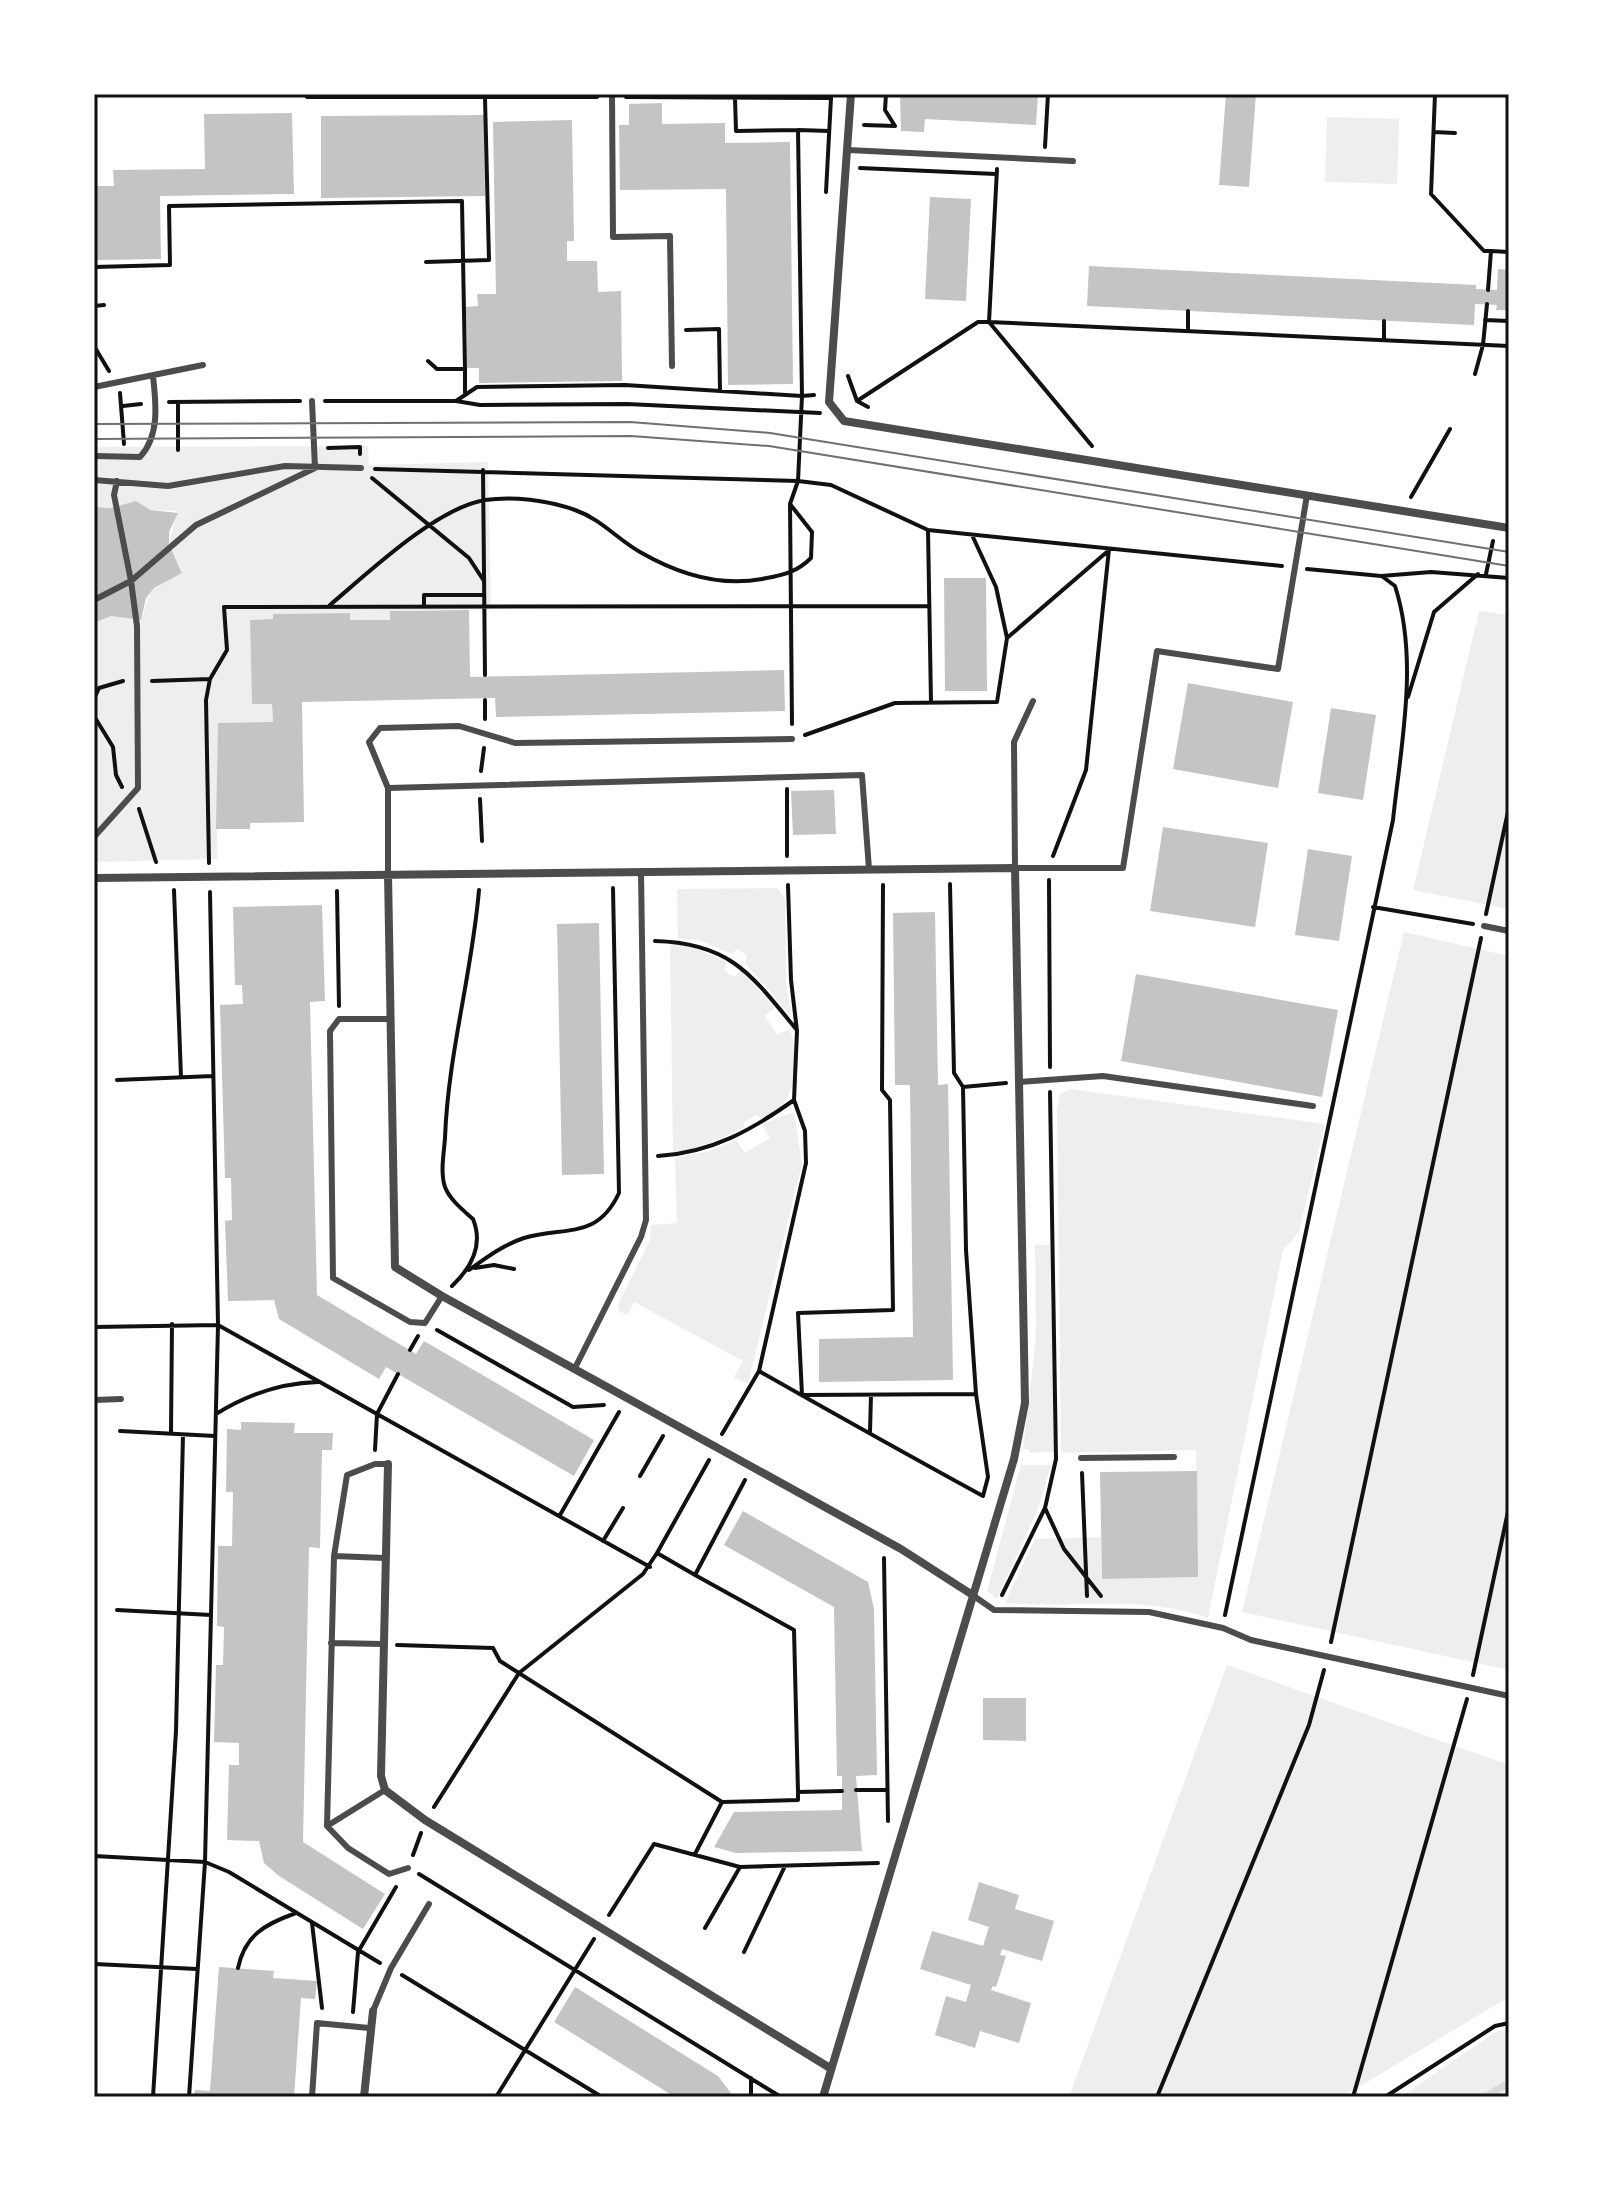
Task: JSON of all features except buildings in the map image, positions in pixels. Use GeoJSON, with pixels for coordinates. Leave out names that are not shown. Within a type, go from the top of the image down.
{"type":"FeatureCollection","features":[{"type":"Feature","properties":{"kind":"street"},"geometry":{"type":"LineString","coordinates":[[851,94],[829,402],[844,421],[1509,528]]}},
{"type":"Feature","properties":{"kind":"street"},"geometry":{"type":"LineString","coordinates":[[94,878],[1015,868],[1025,1403],[1014,1459],[971,1594],[823,2097]]}},
{"type":"Feature","properties":{"kind":"street"},"geometry":{"type":"LineString","coordinates":[[388,874],[395,1267],[442,1296],[901,1549],[971,1594]]}},
{"type":"Feature","properties":{"kind":"street"},"geometry":{"type":"LineString","coordinates":[[388,1464],[381,1776],[385,1790],[425,1820],[830,2068]]}},
{"type":"Feature","properties":{"kind":"street"},"geometry":{"type":"LineString","coordinates":[[364,2097],[373,2011]]}},
{"type":"Feature","properties":{"kind":"lane"},"geometry":{"type":"LineString","coordinates":[[612,96],[613,237],[670,236],[672,366]]}},
{"type":"Feature","properties":{"kind":"lane"},"geometry":{"type":"LineString","coordinates":[[848,150],[1073,161]]}},
{"type":"Feature","properties":{"kind":"lane"},"geometry":{"type":"LineString","coordinates":[[94,387],[203,365]]}},
{"type":"Feature","properties":{"kind":"lane"},"geometry":{"type":"LineString","coordinates":[[94,456],[140,457],[153,438],[156,402],[153,376]]}},
{"type":"Feature","properties":{"kind":"lane"},"geometry":{"type":"LineString","coordinates":[[312,401],[315,468]]}},
{"type":"Feature","properties":{"kind":"lane"},"geometry":{"type":"LineString","coordinates":[[94,480],[168,486],[285,466],[361,468]]}},
{"type":"Feature","properties":{"kind":"lane"},"geometry":{"type":"LineString","coordinates":[[94,600],[131,581],[196,525],[315,468]]}},
{"type":"Feature","properties":{"kind":"lane"},"geometry":{"type":"LineString","coordinates":[[94,837],[138,788],[137,626],[114,495],[117,481]]}},
{"type":"Feature","properties":{"kind":"lane"},"geometry":{"type":"LineString","coordinates":[[1033,701],[1014,742],[1015,868],[1123,868],[1157,651],[1278,669],[1307,495]]}},
{"type":"Feature","properties":{"kind":"lane"},"geometry":{"type":"LineString","coordinates":[[388,874],[388,788],[369,742],[380,728],[459,726],[515,743],[792,739]]}},
{"type":"Feature","properties":{"kind":"lane"},"geometry":{"type":"LineString","coordinates":[[388,788],[862,775],[869,869]]}},
{"type":"Feature","properties":{"kind":"lane"},"geometry":{"type":"LineString","coordinates":[[575,1368],[641,1237],[646,1220],[641,872]]}},
{"type":"Feature","properties":{"kind":"lane"},"geometry":{"type":"LineString","coordinates":[[1484,926],[1509,931]]}},
{"type":"Feature","properties":{"kind":"lane"},"geometry":{"type":"LineString","coordinates":[[390,1019],[339,1019],[330,1031],[333,1278],[410,1322],[425,1323],[442,1296]]}},
{"type":"Feature","properties":{"kind":"lane"},"geometry":{"type":"LineString","coordinates":[[1019,1082],[1103,1076],[1313,1106]]}},
{"type":"Feature","properties":{"kind":"lane"},"geometry":{"type":"LineString","coordinates":[[94,1400],[121,1399]]}},
{"type":"Feature","properties":{"kind":"lane"},"geometry":{"type":"LineString","coordinates":[[1081,1458],[1174,1457]]}},
{"type":"Feature","properties":{"kind":"lane"},"geometry":{"type":"LineString","coordinates":[[388,1464],[375,1464],[347,1475],[334,1556],[327,1826],[348,1848],[389,1874],[408,1868]]}},
{"type":"Feature","properties":{"kind":"lane"},"geometry":{"type":"LineString","coordinates":[[334,1556],[385,1558]]}},
{"type":"Feature","properties":{"kind":"lane"},"geometry":{"type":"LineString","coordinates":[[971,1594],[994,1610],[1149,1612],[1223,1628],[1251,1640],[1509,1696]]}},
{"type":"Feature","properties":{"kind":"lane"},"geometry":{"type":"LineString","coordinates":[[331,1643],[383,1644]]}},
{"type":"Feature","properties":{"kind":"lane"},"geometry":{"type":"LineString","coordinates":[[327,1826],[385,1790]]}},
{"type":"Feature","properties":{"kind":"lane"},"geometry":{"type":"LineString","coordinates":[[373,2011],[391,1968],[429,1904]]}},
{"type":"Feature","properties":{"kind":"lane"},"geometry":{"type":"LineString","coordinates":[[312,2097],[317,2023],[369,2028]]}},
{"type":"Feature","properties":{"kind":"path"},"geometry":{"type":"LineString","coordinates":[[864,125],[895,126],[885,110],[886,94]]}},
{"type":"Feature","properties":{"kind":"path"},"geometry":{"type":"LineString","coordinates":[[1029,147],[1045,147],[1048,94]]}},
{"type":"Feature","properties":{"kind":"path"},"geometry":{"type":"LineString","coordinates":[[1435,94],[1431,194],[1484,251],[1509,252]]}},
{"type":"Feature","properties":{"kind":"path"},"geometry":{"type":"LineString","coordinates":[[307,97],[831,96],[826,193]]}},
{"type":"Feature","properties":{"kind":"path"},"geometry":{"type":"LineString","coordinates":[[426,262],[489,260],[485,98]]}},
{"type":"Feature","properties":{"kind":"path"},"geometry":{"type":"LineString","coordinates":[[735,98],[736,131],[829,131]]}},
{"type":"Feature","properties":{"kind":"path"},"geometry":{"type":"LineString","coordinates":[[859,183],[865,109]]}},
{"type":"Feature","properties":{"kind":"path"},"geometry":{"type":"LineString","coordinates":[[798,130],[802,413],[798,481],[790,504],[792,739],[895,703],[997,702],[1007,638],[996,587],[972,534]]}},
{"type":"Feature","properties":{"kind":"path"},"geometry":{"type":"LineString","coordinates":[[1434,132],[1455,133]]}},
{"type":"Feature","properties":{"kind":"path"},"geometry":{"type":"LineString","coordinates":[[998,158],[989,322],[1092,446]]}},
{"type":"Feature","properties":{"kind":"path"},"geometry":{"type":"LineString","coordinates":[[860,168],[996,174]]}},
{"type":"Feature","properties":{"kind":"path"},"geometry":{"type":"LineString","coordinates":[[94,267],[170,265],[169,206],[462,201],[465,393]]}},
{"type":"Feature","properties":{"kind":"path"},"geometry":{"type":"LineString","coordinates":[[1488,290],[1491,251]]}},
{"type":"Feature","properties":{"kind":"path"},"geometry":{"type":"LineString","coordinates":[[1475,374],[1483,345],[1487,304]]}},
{"type":"Feature","properties":{"kind":"path"},"geometry":{"type":"LineString","coordinates":[[94,306],[104,305]]}},
{"type":"Feature","properties":{"kind":"path"},"geometry":{"type":"LineString","coordinates":[[1188,311],[1188,331]]}},
{"type":"Feature","properties":{"kind":"path"},"geometry":{"type":"LineString","coordinates":[[1485,320],[1509,321]]}},
{"type":"Feature","properties":{"kind":"path"},"geometry":{"type":"LineString","coordinates":[[1384,321],[1384,340]]}},
{"type":"Feature","properties":{"kind":"path"},"geometry":{"type":"LineString","coordinates":[[857,401],[978,322],[1509,346]]}},
{"type":"Feature","properties":{"kind":"path"},"geometry":{"type":"LineString","coordinates":[[672,330],[719,329],[720,391]]}},
{"type":"Feature","properties":{"kind":"path"},"geometry":{"type":"LineString","coordinates":[[94,346],[96,355],[117,384]]}},
{"type":"Feature","properties":{"kind":"path"},"geometry":{"type":"LineString","coordinates":[[428,361],[437,369],[465,369]]}},
{"type":"Feature","properties":{"kind":"path"},"geometry":{"type":"LineString","coordinates":[[846,366],[857,401],[872,409]]}},
{"type":"Feature","properties":{"kind":"path"},"geometry":{"type":"LineString","coordinates":[[456,401],[477,387],[595,385],[802,396],[816,395],[816,380]]}},
{"type":"Feature","properties":{"kind":"path"},"geometry":{"type":"LineString","coordinates":[[124,450],[123,406],[156,402],[456,401],[480,405],[627,404],[802,413]]}},
{"type":"Feature","properties":{"kind":"path"},"geometry":{"type":"LineString","coordinates":[[178,402],[178,450]]}},
{"type":"Feature","properties":{"kind":"path"},"geometry":{"type":"LineString","coordinates":[[1411,497],[1450,429]]}},
{"type":"Feature","properties":{"kind":"path"},"geometry":{"type":"LineString","coordinates":[[1076,443],[1104,448]]}},
{"type":"Feature","properties":{"kind":"path"},"geometry":{"type":"LineString","coordinates":[[361,468],[798,481],[831,485],[928,530],[1381,576],[1431,572],[1509,578]]}},
{"type":"Feature","properties":{"kind":"path"},"geometry":{"type":"LineString","coordinates":[[361,468],[469,558],[484,581]]}},
{"type":"Feature","properties":{"kind":"path"},"geometry":{"type":"LineString","coordinates":[[483,470],[485,675]]}},
{"type":"Feature","properties":{"kind":"path"},"geometry":{"type":"LineString","coordinates":[[1396,495],[1425,500]]}},
{"type":"Feature","properties":{"kind":"path"},"geometry":{"type":"LineString","coordinates":[[328,607],[406,542],[483,500],[539,500],[575,510],[605,524],[639,551],[710,581],[750,581],[789,574],[811,558],[812,532],[790,504]]}},
{"type":"Feature","properties":{"kind":"path"},"geometry":{"type":"LineString","coordinates":[[928,530],[931,702]]}},
{"type":"Feature","properties":{"kind":"path"},"geometry":{"type":"LineString","coordinates":[[1007,638],[1109,549]]}},
{"type":"Feature","properties":{"kind":"path"},"geometry":{"type":"LineString","coordinates":[[994,1610],[1045,1508],[1056,1459],[1049,867],[1086,770],[1109,549]]}},
{"type":"Feature","properties":{"kind":"path"},"geometry":{"type":"LineString","coordinates":[[1406,703],[1434,612],[1478,574]]}},
{"type":"Feature","properties":{"kind":"path"},"geometry":{"type":"LineString","coordinates":[[1223,1628],[1393,820],[1406,703],[1406,643],[1402,607],[1395,586],[1381,576]]}},
{"type":"Feature","properties":{"kind":"path"},"geometry":{"type":"LineString","coordinates":[[424,606],[424,595],[484,595]]}},
{"type":"Feature","properties":{"kind":"path"},"geometry":{"type":"LineString","coordinates":[[189,2097],[205,1862],[218,1325],[206,700],[210,679],[227,650],[224,607],[929,606]]}},
{"type":"Feature","properties":{"kind":"path"},"geometry":{"type":"LineString","coordinates":[[94,699],[99,688],[115,680],[210,679]]}},
{"type":"Feature","properties":{"kind":"path"},"geometry":{"type":"LineString","coordinates":[[94,716],[113,747],[116,775],[138,806],[157,864],[173,864],[181,1077]]}},
{"type":"Feature","properties":{"kind":"path"},"geometry":{"type":"LineString","coordinates":[[715,1446],[759,1371],[806,1163],[805,1131],[794,1100],[797,1031],[791,980],[787,869],[787,789],[790,778]]}},
{"type":"Feature","properties":{"kind":"path"},"geometry":{"type":"LineString","coordinates":[[1157,2097],[1309,1725],[1328,1657],[1509,807]]}},
{"type":"Feature","properties":{"kind":"path"},"geometry":{"type":"LineString","coordinates":[[197,864],[209,864]]}},
{"type":"Feature","properties":{"kind":"path"},"geometry":{"type":"LineString","coordinates":[[759,1371],[983,1496],[988,1477],[976,1394],[966,1250],[963,1087],[954,1073],[950,881],[961,880]]}},
{"type":"Feature","properties":{"kind":"path"},"geometry":{"type":"LineString","coordinates":[[802,1395],[798,1313],[893,1310],[890,1100],[882,1090],[883,882]]}},
{"type":"Feature","properties":{"kind":"path"},"geometry":{"type":"LineString","coordinates":[[442,1296],[469,1270],[505,1245],[596,1224],[610,1213],[619,1193],[613,886]]}},
{"type":"Feature","properties":{"kind":"path"},"geometry":{"type":"LineString","coordinates":[[469,1270],[477,1249],[476,1227],[446,1189],[443,1177],[446,1110],[457,1020],[475,932],[479,887]]}},
{"type":"Feature","properties":{"kind":"path"},"geometry":{"type":"LineString","coordinates":[[337,889],[339,1019]]}},
{"type":"Feature","properties":{"kind":"path"},"geometry":{"type":"LineString","coordinates":[[1373,907],[1484,926]]}},
{"type":"Feature","properties":{"kind":"path"},"geometry":{"type":"LineString","coordinates":[[643,942],[697,944],[744,968],[797,1031]]}},
{"type":"Feature","properties":{"kind":"path"},"geometry":{"type":"LineString","coordinates":[[963,1087],[1011,1083],[1009,1070]]}},
{"type":"Feature","properties":{"kind":"path"},"geometry":{"type":"LineString","coordinates":[[117,1080],[213,1076]]}},
{"type":"Feature","properties":{"kind":"path"},"geometry":{"type":"LineString","coordinates":[[646,1156],[689,1154],[713,1146],[739,1135],[794,1100]]}},
{"type":"Feature","properties":{"kind":"path"},"geometry":{"type":"LineString","coordinates":[[469,1270],[485,1265],[514,1269]]}},
{"type":"Feature","properties":{"kind":"path"},"geometry":{"type":"LineString","coordinates":[[410,1350],[425,1323],[573,1407],[610,1404],[631,1416]]}},
{"type":"Feature","properties":{"kind":"path"},"geometry":{"type":"LineString","coordinates":[[171,1432],[172,1324]]}},
{"type":"Feature","properties":{"kind":"path"},"geometry":{"type":"LineString","coordinates":[[94,1327],[218,1325],[650,1567]]}},
{"type":"Feature","properties":{"kind":"path"},"geometry":{"type":"LineString","coordinates":[[375,1464],[377,1414],[398,1374]]}},
{"type":"Feature","properties":{"kind":"path"},"geometry":{"type":"LineString","coordinates":[[216,1414],[259,1391],[291,1382],[319,1381]]}},
{"type":"Feature","properties":{"kind":"path"},"geometry":{"type":"LineString","coordinates":[[802,1395],[976,1394]]}},
{"type":"Feature","properties":{"kind":"path"},"geometry":{"type":"LineString","coordinates":[[870,1433],[871,1395]]}},
{"type":"Feature","properties":{"kind":"path"},"geometry":{"type":"LineString","coordinates":[[559,1516],[620,1410]]}},
{"type":"Feature","properties":{"kind":"path"},"geometry":{"type":"LineString","coordinates":[[653,1428],[676,1440]]}},
{"type":"Feature","properties":{"kind":"path"},"geometry":{"type":"LineString","coordinates":[[120,1431],[215,1436]]}},
{"type":"Feature","properties":{"kind":"path"},"geometry":{"type":"LineString","coordinates":[[640,1476],[665,1434]]}},
{"type":"Feature","properties":{"kind":"path"},"geometry":{"type":"LineString","coordinates":[[153,2097],[169,1860],[183,1435]]}},
{"type":"Feature","properties":{"kind":"path"},"geometry":{"type":"LineString","coordinates":[[699,1452],[722,1466]]}},
{"type":"Feature","properties":{"kind":"path"},"geometry":{"type":"LineString","coordinates":[[352,2026],[358,1952],[408,1868],[425,1820],[519,1673],[650,1567],[710,1458]]}},
{"type":"Feature","properties":{"kind":"path"},"geometry":{"type":"LineString","coordinates":[[1081,1458],[1087,1611]]}},
{"type":"Feature","properties":{"kind":"path"},"geometry":{"type":"LineString","coordinates":[[695,1575],[745,1480],[734,1473]]}},
{"type":"Feature","properties":{"kind":"path"},"geometry":{"type":"LineString","coordinates":[[1353,2097],[1470,1689],[1509,1507]]}},
{"type":"Feature","properties":{"kind":"path"},"geometry":{"type":"LineString","coordinates":[[603,1541],[623,1508]]}},
{"type":"Feature","properties":{"kind":"path"},"geometry":{"type":"LineString","coordinates":[[1045,1508],[1064,1549],[1086,1579],[1120,1612]]}},
{"type":"Feature","properties":{"kind":"path"},"geometry":{"type":"LineString","coordinates":[[383,1644],[493,1648],[500,1661],[722,1802],[798,1800],[794,1630],[657,1553]]}},
{"type":"Feature","properties":{"kind":"path"},"geometry":{"type":"LineString","coordinates":[[884,1557],[888,1832]]}},
{"type":"Feature","properties":{"kind":"path"},"geometry":{"type":"LineString","coordinates":[[117,1610],[211,1615]]}},
{"type":"Feature","properties":{"kind":"path"},"geometry":{"type":"LineString","coordinates":[[856,1790],[887,1790]]}},
{"type":"Feature","properties":{"kind":"path"},"geometry":{"type":"LineString","coordinates":[[798,1792],[842,1791]]}},
{"type":"Feature","properties":{"kind":"path"},"geometry":{"type":"LineString","coordinates":[[695,1854],[722,1802]]}},
{"type":"Feature","properties":{"kind":"path"},"geometry":{"type":"LineString","coordinates":[[496,2097],[654,1844],[740,1867],[880,1863]]}},
{"type":"Feature","properties":{"kind":"path"},"geometry":{"type":"LineString","coordinates":[[94,1856],[205,1862],[229,1872],[602,2097]]}},
{"type":"Feature","properties":{"kind":"path"},"geometry":{"type":"LineString","coordinates":[[744,1952],[785,1866]]}},
{"type":"Feature","properties":{"kind":"path"},"geometry":{"type":"LineString","coordinates":[[705,1928],[740,1867]]}},
{"type":"Feature","properties":{"kind":"path"},"geometry":{"type":"LineString","coordinates":[[408,1868],[781,2097]]}},
{"type":"Feature","properties":{"kind":"path"},"geometry":{"type":"LineString","coordinates":[[238,1968],[242,1947],[262,1929],[296,1913]]}},
{"type":"Feature","properties":{"kind":"path"},"geometry":{"type":"LineString","coordinates":[[312,1923],[324,2023]]}},
{"type":"Feature","properties":{"kind":"path"},"geometry":{"type":"LineString","coordinates":[[95,1964],[198,1969]]}},
{"type":"Feature","properties":{"kind":"path"},"geometry":{"type":"LineString","coordinates":[[1385,2097],[1495,2026],[1509,2023]]}},
{"type":"Feature","properties":{"kind":"path"},"geometry":{"type":"LineString","coordinates":[[751,2078],[751,2097]]}},
{"type":"Feature","properties":{"kind":"shaded area"},"geometry":{"type":"Polygon","coordinates":[[[1327,117],[1399,119],[1397,184],[1325,182],[1327,117]]]}},
{"type":"Feature","properties":{"kind":"shaded area"},"geometry":{"type":"Polygon","coordinates":[[[368,446],[369,465],[488,462],[491,609],[390,611],[390,620],[350,620],[349,613],[274,614],[273,619],[250,620],[252,704],[272,704],[273,722],[218,723],[217,859],[94,862],[94,623],[111,616],[141,620],[151,591],[182,571],[169,544],[177,511],[94,507],[94,447],[368,446]]]}},
{"type":"Feature","properties":{"kind":"shaded area"},"geometry":{"type":"Polygon","coordinates":[[[1479,611],[1509,615],[1509,909],[1413,890],[1479,611]]]}},
{"type":"Feature","properties":{"kind":"shaded area"},"geometry":{"type":"Polygon","coordinates":[[[777,888],[785,898],[786,981],[791,1016],[745,963],[747,955],[737,949],[732,954],[699,940],[678,939],[677,889],[777,888]]]}},
{"type":"Feature","properties":{"kind":"shaded area"},"geometry":{"type":"Polygon","coordinates":[[[1404,932],[1509,956],[1509,1670],[1242,1612],[1404,932]]]}},
{"type":"Feature","properties":{"kind":"shaded area"},"geometry":{"type":"Polygon","coordinates":[[[670,944],[687,945],[726,961],[725,970],[730,975],[736,976],[741,970],[775,1008],[765,1016],[777,1035],[790,1029],[794,1055],[790,1093],[778,1109],[760,1119],[757,1115],[744,1122],[745,1127],[719,1139],[673,1152],[670,944]]]}},
{"type":"Feature","properties":{"kind":"shaded area"},"geometry":{"type":"Polygon","coordinates":[[[1071,1089],[1325,1124],[1299,1232],[1283,1250],[1208,1618],[1158,1606],[1133,1604],[1005,1603],[1035,1539],[1101,1537],[1102,1579],[1198,1577],[1196,1450],[1061,1453],[1057,1109],[1060,1094],[1071,1089]]]}},
{"type":"Feature","properties":{"kind":"shaded area"},"geometry":{"type":"Polygon","coordinates":[[[794,1112],[802,1164],[748,1384],[734,1377],[743,1361],[634,1302],[627,1315],[619,1311],[618,1304],[650,1240],[651,1225],[677,1223],[675,1158],[709,1151],[736,1140],[745,1153],[770,1138],[762,1124],[794,1112]]]}},
{"type":"Feature","properties":{"kind":"shaded area"},"geometry":{"type":"Polygon","coordinates":[[[1035,1245],[1050,1245],[1054,1452],[1030,1453],[1029,1449],[1023,1449],[1036,1337],[1035,1245]]]}},
{"type":"Feature","properties":{"kind":"shaded area"},"geometry":{"type":"Polygon","coordinates":[[[1021,1465],[1051,1465],[1040,1504],[997,1599],[987,1591],[1021,1465]]]}},
{"type":"Feature","properties":{"kind":"shaded area"},"geometry":{"type":"Polygon","coordinates":[[[1227,1665],[1509,1765],[1509,1997],[1342,2097],[1069,2097],[1227,1665]]]}},
{"type":"Feature","properties":{"kind":"shaded area"},"geometry":{"type":"Polygon","coordinates":[[[1509,2029],[1509,2097],[1400,2097],[1496,2032],[1509,2029]]]}},
{"type":"Feature","properties":{"kind":"waterway"},"geometry":{"type":"LineString","coordinates":[[1484,2097],[1509,2083]]}},
{"type":"Feature","properties":{"kind":"tram line"},"geometry":{"type":"LineString","coordinates":[[94,424],[630,422],[770,433],[1509,552]]}},
{"type":"Feature","properties":{"kind":"tram line"},"geometry":{"type":"LineString","coordinates":[[94,439],[631,436],[769,446],[1509,566]]}}]}
